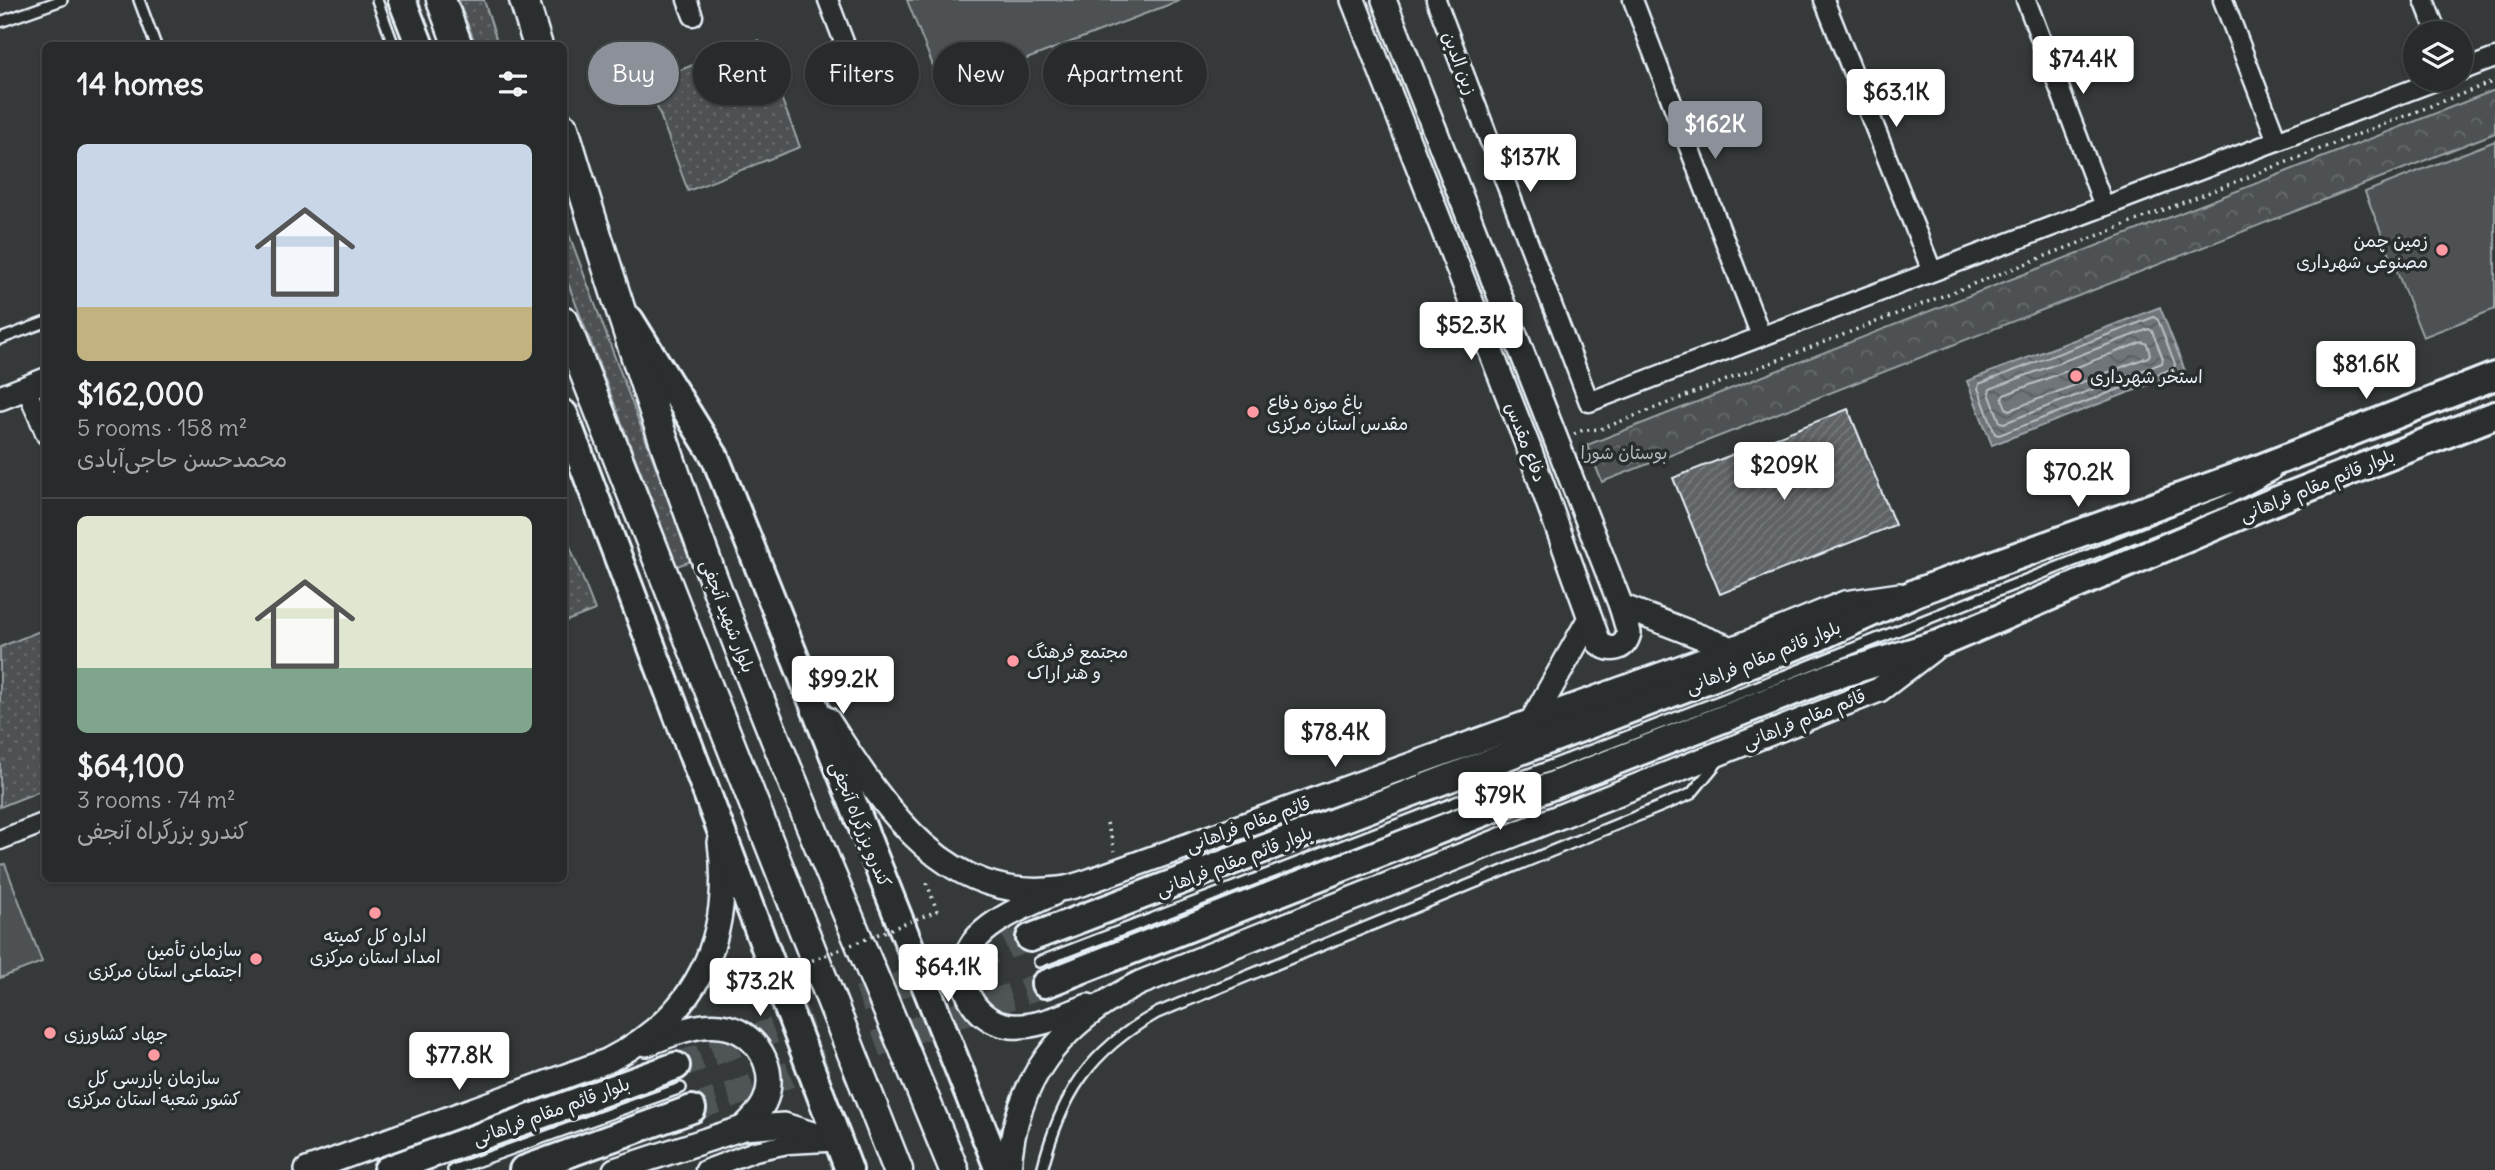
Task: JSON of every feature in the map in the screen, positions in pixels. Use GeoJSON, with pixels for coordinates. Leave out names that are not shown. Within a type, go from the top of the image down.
{"type":"FeatureCollection","features":[{"type":"Feature","properties":{"kind":"main road"},"geometry":{"type":"LineString","coordinates":[[402,0],[418,42]]}},
{"type":"Feature","properties":{"kind":"main road"},"geometry":{"type":"LineString","coordinates":[[441,0],[457,42]]}},
{"type":"Feature","properties":{"kind":"main road"},"geometry":{"type":"LineString","coordinates":[[524,0],[537,42]]}},
{"type":"Feature","properties":{"kind":"main road","name":"بلوار شهید آنجفی"},"geometry":{"type":"LineString","coordinates":[[567,138],[616,298],[700,543],[784,761],[954,1170]]}},
{"type":"Feature","properties":{"kind":"main road","name":"کندرو بزرگراه آنجفی"},"geometry":{"type":"LineString","coordinates":[[616,298],[715,457],[999,1170]]}},
{"type":"Feature","properties":{"kind":"main road"},"geometry":{"type":"LineString","coordinates":[[567,329],[898,1170]]}},
{"type":"Feature","properties":{"kind":"main road","name":"بلوار قائم مقام فراهانی"},"geometry":{"type":"LineString","coordinates":[[1038,961],[1819,637],[1917,592],[2255,470],[2495,376]]}},
{"type":"Feature","properties":{"kind":"main road","name":"بلوار قائم مقام فراهانی"},"geometry":{"type":"LineString","coordinates":[[1038,961],[1830,677],[1941,643],[2270,503],[2495,415]]}},
{"type":"Feature","properties":{"kind":"main road"},"geometry":{"type":"LineString","coordinates":[[567,427],[849,1170]]}},
{"type":"Feature","properties":{"kind":"main road"},"geometry":{"type":"LineString","coordinates":[[523,1170],[683,1088]]}},
{"type":"Feature","properties":{"kind":"main road","name":"بلوار قائم مقام فراهانی"},"geometry":{"type":"LineString","coordinates":[[387,1170],[683,1088]]}},
{"type":"Feature","properties":{"kind":"street"},"geometry":{"type":"LineString","coordinates":[[828,0],[844,42]]}},
{"type":"Feature","properties":{"kind":"street","name":"دفاع مقدس"},"geometry":{"type":"LineString","coordinates":[[1355,1],[1529,449],[1599,643],[1609,649],[1620,647],[1629,633],[1621,606],[1384,0]]}},
{"type":"Feature","properties":{"kind":"street","name":"زین الدین"},"geometry":{"type":"LineString","coordinates":[[1436,0],[1589,401],[1762,336]]}},
{"type":"Feature","properties":{"kind":"street"},"geometry":{"type":"LineString","coordinates":[[1633,0],[1762,336],[2408,91]]}},
{"type":"Feature","properties":{"kind":"street"},"geometry":{"type":"LineString","coordinates":[[1824,0],[1933,271]]}},
{"type":"Feature","properties":{"kind":"street"},"geometry":{"type":"LineString","coordinates":[[2026,0],[2104,206]]}},
{"type":"Feature","properties":{"kind":"street"},"geometry":{"type":"LineString","coordinates":[[2223,0],[2277,141]]}},
{"type":"Feature","properties":{"kind":"street"},"geometry":{"type":"LineString","coordinates":[[2424,0],[2432,21]]}},
{"type":"Feature","properties":{"kind":"street"},"geometry":{"type":"LineString","coordinates":[[2473,66],[2495,58]]}},
{"type":"Feature","properties":{"kind":"street"},"geometry":{"type":"LineString","coordinates":[[0,398],[36,384],[42,415]]}},
{"type":"Feature","properties":{"kind":"street","name":"قائم مقام فراهانی"},"geometry":{"type":"LineString","coordinates":[[807,690],[886,806],[902,825],[937,855],[968,873],[1002,886],[1025,891],[1061,889],[1732,649],[1845,603],[1917,592]]}},
{"type":"Feature","properties":{"kind":"street"},"geometry":{"type":"LineString","coordinates":[[1621,606],[1732,649]]}},
{"type":"Feature","properties":{"kind":"street"},"geometry":{"type":"LineString","coordinates":[[1532,721],[1590,618]]}},
{"type":"Feature","properties":{"kind":"street","name":"قائم مقام فراهانی"},"geometry":{"type":"LineString","coordinates":[[1009,1170],[1014,1125],[1031,1080],[1058,1042],[1110,998],[1140,983],[1879,690],[1941,643]]}},
{"type":"Feature","properties":{"kind":"street"},"geometry":{"type":"LineString","coordinates":[[627,1050],[646,1038],[679,1006],[704,968],[713,945],[723,895],[723,870],[716,817]]}},
{"type":"Feature","properties":{"kind":"street"},"geometry":{"type":"LineString","coordinates":[[0,840],[42,824]]}},
{"type":"Feature","properties":{"kind":"street"},"geometry":{"type":"LineString","coordinates":[[1061,889],[1012,914],[977,938],[965,959],[964,982],[967,993],[979,1011],[998,1023],[1009,1026],[1053,1020],[1110,998]]}},
{"type":"Feature","properties":{"kind":"street"},"geometry":{"type":"LineString","coordinates":[[307,1170],[566,1077],[627,1050],[706,1026],[718,1025],[740,1032],[758,1047],[764,1057],[769,1079],[765,1101],[743,1128]]}},
{"type":"Feature","properties":{"kind":"street"},"geometry":{"type":"LineString","coordinates":[[615,1170],[743,1128],[784,1125],[838,1142]]}},
{"type":"Feature","properties":{"kind":"street"},"geometry":{"type":"LineString","coordinates":[[705,1170],[755,1151],[777,1146],[838,1142]]}},
{"type":"Feature","properties":{"kind":"lane"},"geometry":{"type":"LineString","coordinates":[[0,22],[62,0]]}},
{"type":"Feature","properties":{"kind":"lane"},"geometry":{"type":"LineString","coordinates":[[139,0],[155,42]]}},
{"type":"Feature","properties":{"kind":"lane"},"geometry":{"type":"LineString","coordinates":[[377,0],[393,42]]}},
{"type":"Feature","properties":{"kind":"lane"},"geometry":{"type":"LineString","coordinates":[[0,339],[42,323]]}},
{"type":"Feature","properties":{"kind":"lane"},"geometry":{"type":"LineString","coordinates":[[1038,961],[1916,624],[2225,501],[2281,472]]}},
{"type":"Feature","properties":{"kind":"lane"},"geometry":{"type":"LineString","coordinates":[[1042,1170],[1060,1111],[1074,1087],[1105,1048],[1128,1030],[1157,1013],[1691,794],[1728,749]]}},
{"type":"Feature","properties":{"kind":"lane"},"geometry":{"type":"LineString","coordinates":[[453,1170],[683,1088]]}},
{"type":"Feature","properties":{"kind":"path"},"geometry":{"type":"LineString","coordinates":[[1557,440],[1583,430],[1601,429],[2495,81]]}},
{"type":"Feature","properties":{"kind":"path"},"geometry":{"type":"LineString","coordinates":[[1107,823],[1120,870]]}},
{"type":"Feature","properties":{"kind":"path"},"geometry":{"type":"LineString","coordinates":[[736,957],[747,986],[937,911],[927,884]]}},
{"type":"Feature","properties":{"kind":"green space"},"geometry":{"type":"Polygon","coordinates":[[[458,0],[484,0],[497,42],[475,42],[458,0]]]}},
{"type":"Feature","properties":{"kind":"green space"},"geometry":{"type":"Polygon","coordinates":[[[907,0],[1181,0],[1071,42],[1043,42],[1043,53],[1029,58],[1029,42],[933,42],[933,66],[907,0]]]}},
{"type":"Feature","properties":{"kind":"green space"},"geometry":{"type":"Polygon","coordinates":[[[693,65],[693,105],[784,105],[800,147],[688,191],[656,105],[679,105],[679,70],[693,65]]]}},
{"type":"Feature","properties":{"kind":"green space","name":"بوستان شورا"},"geometry":{"type":"Polygon","coordinates":[[[2495,90],[2495,133],[1602,482],[1587,445],[2495,90]]]}},
{"type":"Feature","properties":{"kind":"green space","name":"زمین چمن مصنوعی شهرداری"},"geometry":{"type":"Polygon","coordinates":[[[2495,141],[2495,309],[2423,337],[2365,192],[2495,141]]]}},
{"type":"Feature","properties":{"kind":"green space"},"geometry":{"type":"Polygon","coordinates":[[[567,229],[691,561],[677,566],[567,281],[567,229]]]}},
{"type":"Feature","properties":{"kind":"green space"},"geometry":{"type":"Polygon","coordinates":[[[567,539],[595,610],[567,621],[567,539]]]}},
{"type":"Feature","properties":{"kind":"green space"},"geometry":{"type":"Polygon","coordinates":[[[42,630],[42,790],[0,807],[0,647],[42,630]]]}},
{"type":"Feature","properties":{"kind":"green space"},"geometry":{"type":"Polygon","coordinates":[[[5,864],[42,962],[0,978],[0,865],[5,864]]]}},
{"type":"Feature","properties":{"kind":"water","name":"استخر شهرداری"},"geometry":{"type":"Polygon","coordinates":[[[2160,307],[2185,371],[1992,445],[1967,381],[2160,307]]]}},
{"type":"Feature","properties":{"kind":"building"},"geometry":{"type":"Polygon","coordinates":[[[1848,409],[1895,525],[1720,594],[1673,478],[1848,409]]]}},
{"type":"Feature","properties":{"kind":"tunnel"},"geometry":{"type":"LineString","coordinates":[[676,1066],[1030,938]]}},
{"type":"Feature","properties":{"kind":"tunnel"},"geometry":{"type":"LineString","coordinates":[[692,1109],[1045,984]]}},
{"type":"Feature","properties":{"kind":"place","name":"زمین چمن مصنوعی شهرداری"},"geometry":{"type":"Point","coordinates":[2442,250]}},
{"type":"Feature","properties":{"kind":"place","name":"استخر شهرداری"},"geometry":{"type":"Point","coordinates":[2076,376]}},
{"type":"Feature","properties":{"kind":"place","name":"باغ موزه دفاع مقدس استان مرکزی"},"geometry":{"type":"Point","coordinates":[1253,412]}},
{"type":"Feature","properties":{"kind":"place","name":"مجتمع فرهنگ و هنر اراک"},"geometry":{"type":"Point","coordinates":[1013,661]}},
{"type":"Feature","properties":{"kind":"place","name":"اداره کل کمیته امداد استان مرکزی"},"geometry":{"type":"Point","coordinates":[375,913]}},
{"type":"Feature","properties":{"kind":"place","name":"سازمان تأمین اجتماعی استان مرکزی"},"geometry":{"type":"Point","coordinates":[256,959]}},
{"type":"Feature","properties":{"kind":"place","name":"جهاد کشاورزی"},"geometry":{"type":"Point","coordinates":[50,1033]}},
{"type":"Feature","properties":{"kind":"place","name":"سازمان بازرسی کل کشور شعبه استان مرکزی"},"geometry":{"type":"Point","coordinates":[154,1055]}}]}
